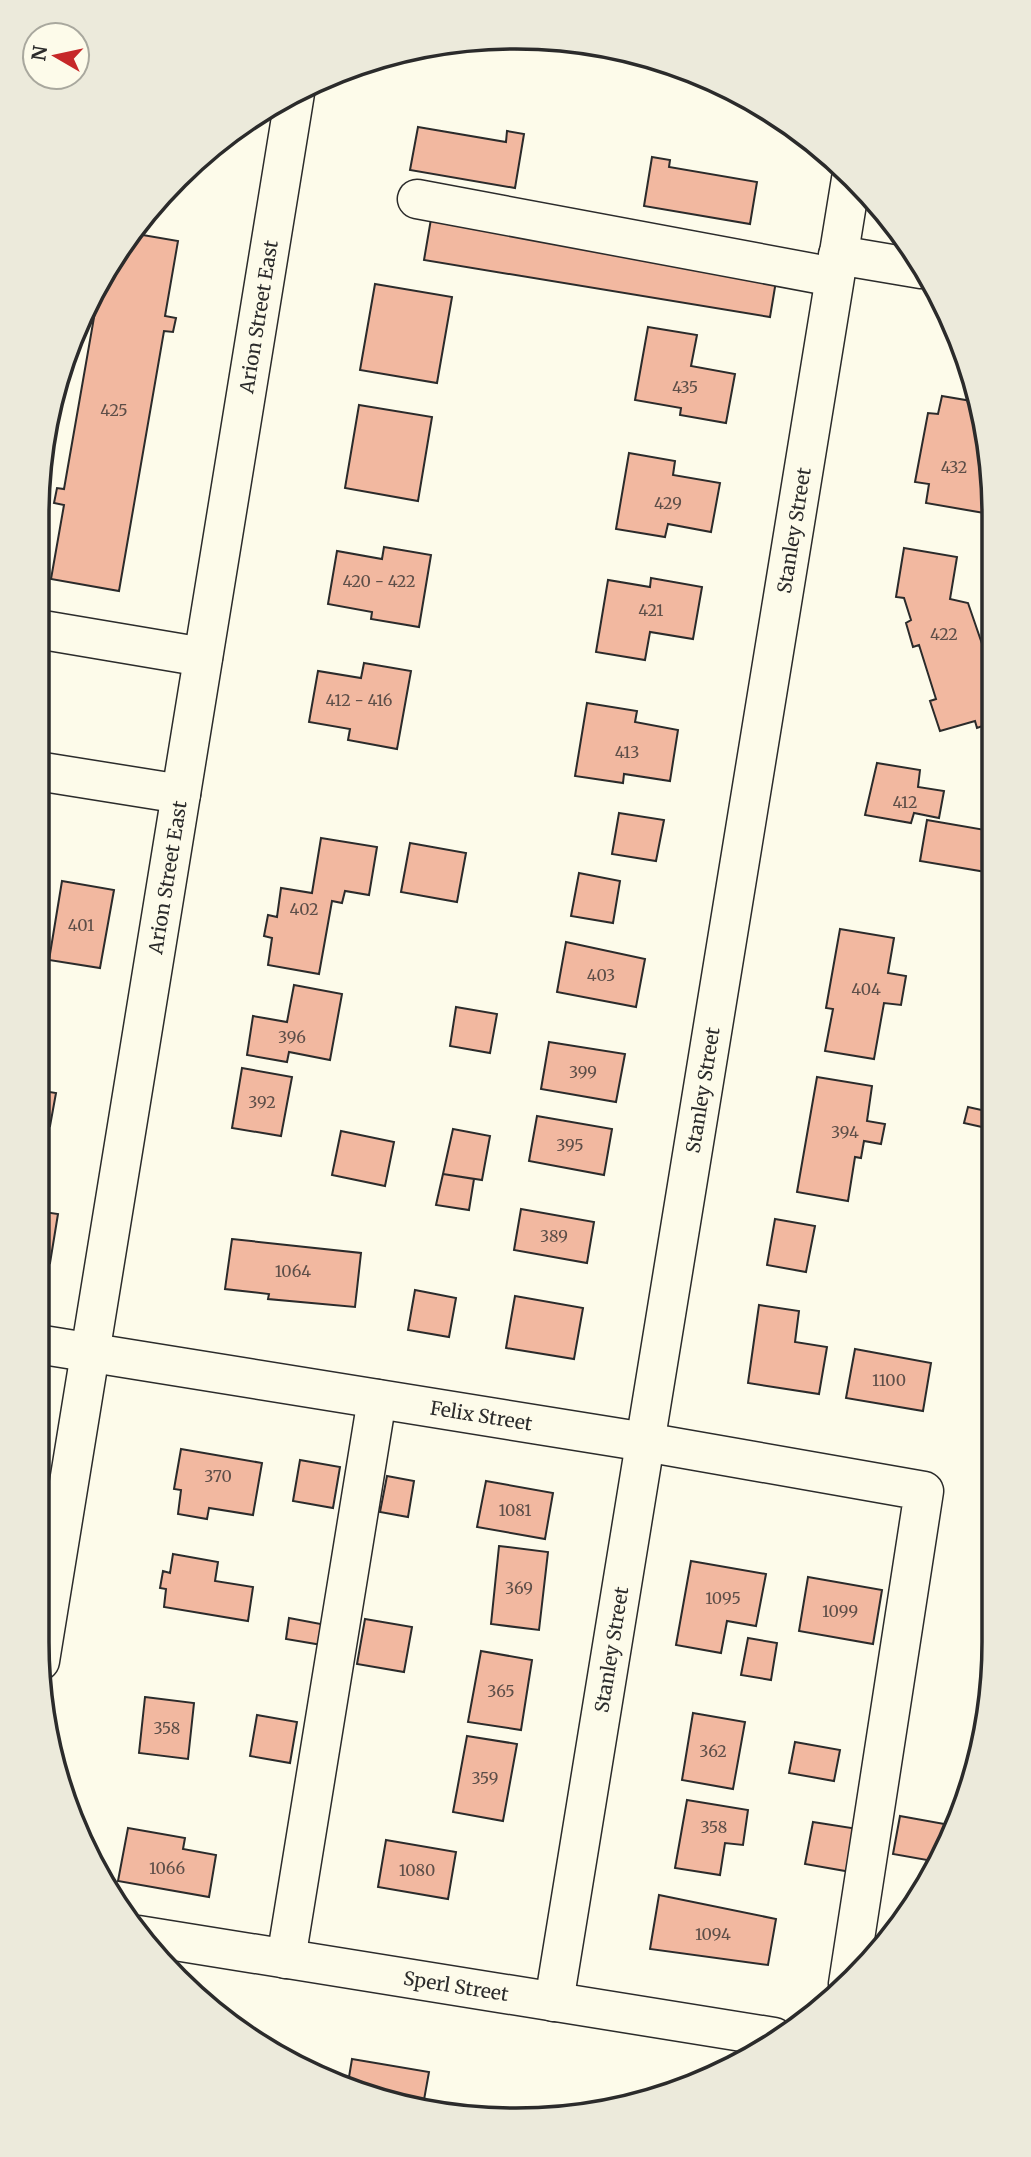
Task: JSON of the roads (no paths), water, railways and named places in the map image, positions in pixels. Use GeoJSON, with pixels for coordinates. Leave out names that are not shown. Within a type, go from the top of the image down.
{"type":"FeatureCollection","features":[{"type":"Feature","properties":{"kind":"street","name":"Arion Street East"},"geometry":{"type":"LineString","coordinates":[[49,1606],[293,105]]}},
{"type":"Feature","properties":{"kind":"street","name":"Stanley Street"},"geometry":{"type":"LineString","coordinates":[[554,2002],[848,189]]}},
{"type":"Feature","properties":{"kind":"street"},"geometry":{"type":"LineString","coordinates":[[417,200],[836,266],[911,269]]}},
{"type":"Feature","properties":{"kind":"street"},"geometry":{"type":"LineString","coordinates":[[49,631],[204,657]]}},
{"type":"Feature","properties":{"kind":"street"},"geometry":{"type":"LineString","coordinates":[[49,773],[181,794]]}},
{"type":"Feature","properties":{"kind":"street","name":"Felix Street"},"geometry":{"type":"LineString","coordinates":[[49,1346],[645,1442],[924,1491],[851,1965]]}},
{"type":"Feature","properties":{"kind":"street"},"geometry":{"type":"LineString","coordinates":[[286,1959],[377,1399]]}},
{"type":"Feature","properties":{"kind":"street","name":"Sperl Street"},"geometry":{"type":"LineString","coordinates":[[156,1938],[765,2036]]}}]}
